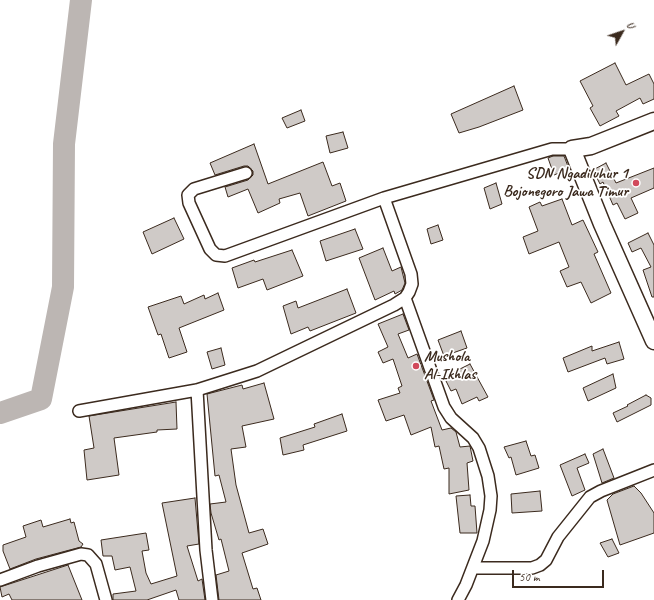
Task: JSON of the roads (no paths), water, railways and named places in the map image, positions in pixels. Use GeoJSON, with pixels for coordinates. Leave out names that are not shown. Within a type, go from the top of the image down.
{"type":"FeatureCollection","features":[{"type":"Feature","properties":{"kind":"street"},"geometry":{"type":"LineString","coordinates":[[246,173],[194,188],[188,195],[189,203],[210,249],[216,255],[225,256],[384,198],[552,149],[572,149],[591,146],[654,121]]}},
{"type":"Feature","properties":{"kind":"street"},"geometry":{"type":"LineString","coordinates":[[572,149],[602,224],[654,341]]}},
{"type":"Feature","properties":{"kind":"street"},"geometry":{"type":"LineString","coordinates":[[79,411],[197,390],[257,371],[405,298],[412,284],[411,274],[384,198]]}},
{"type":"Feature","properties":{"kind":"street"},"geometry":{"type":"LineString","coordinates":[[405,298],[444,407],[452,418],[473,438],[479,448],[488,476],[491,496],[490,510],[483,541],[473,568],[458,600]]}},
{"type":"Feature","properties":{"kind":"street"},"geometry":{"type":"LineString","coordinates":[[197,390],[205,535],[212,600]]}},
{"type":"Feature","properties":{"kind":"street"},"geometry":{"type":"LineString","coordinates":[[473,568],[532,568],[540,565],[546,560],[558,537],[590,497],[601,491],[654,470]]}},
{"type":"Feature","properties":{"kind":"street"},"geometry":{"type":"LineString","coordinates":[[0,580],[45,564],[81,554],[88,555],[94,559],[96,564],[106,600]]}},
{"type":"Feature","properties":{"kind":"waterway"},"geometry":{"type":"LineString","coordinates":[[0,413],[41,399],[63,287],[64,144],[81,0]]}},
{"type":"Feature","properties":{"kind":"place","name":"SDN Ngadiluhur 1 Bojonegoro Jawa Timur"},"geometry":{"type":"Point","coordinates":[636,183]}},
{"type":"Feature","properties":{"kind":"place","name":"Mushola Al-Ikhlas"},"geometry":{"type":"Point","coordinates":[416,366]}}]}
